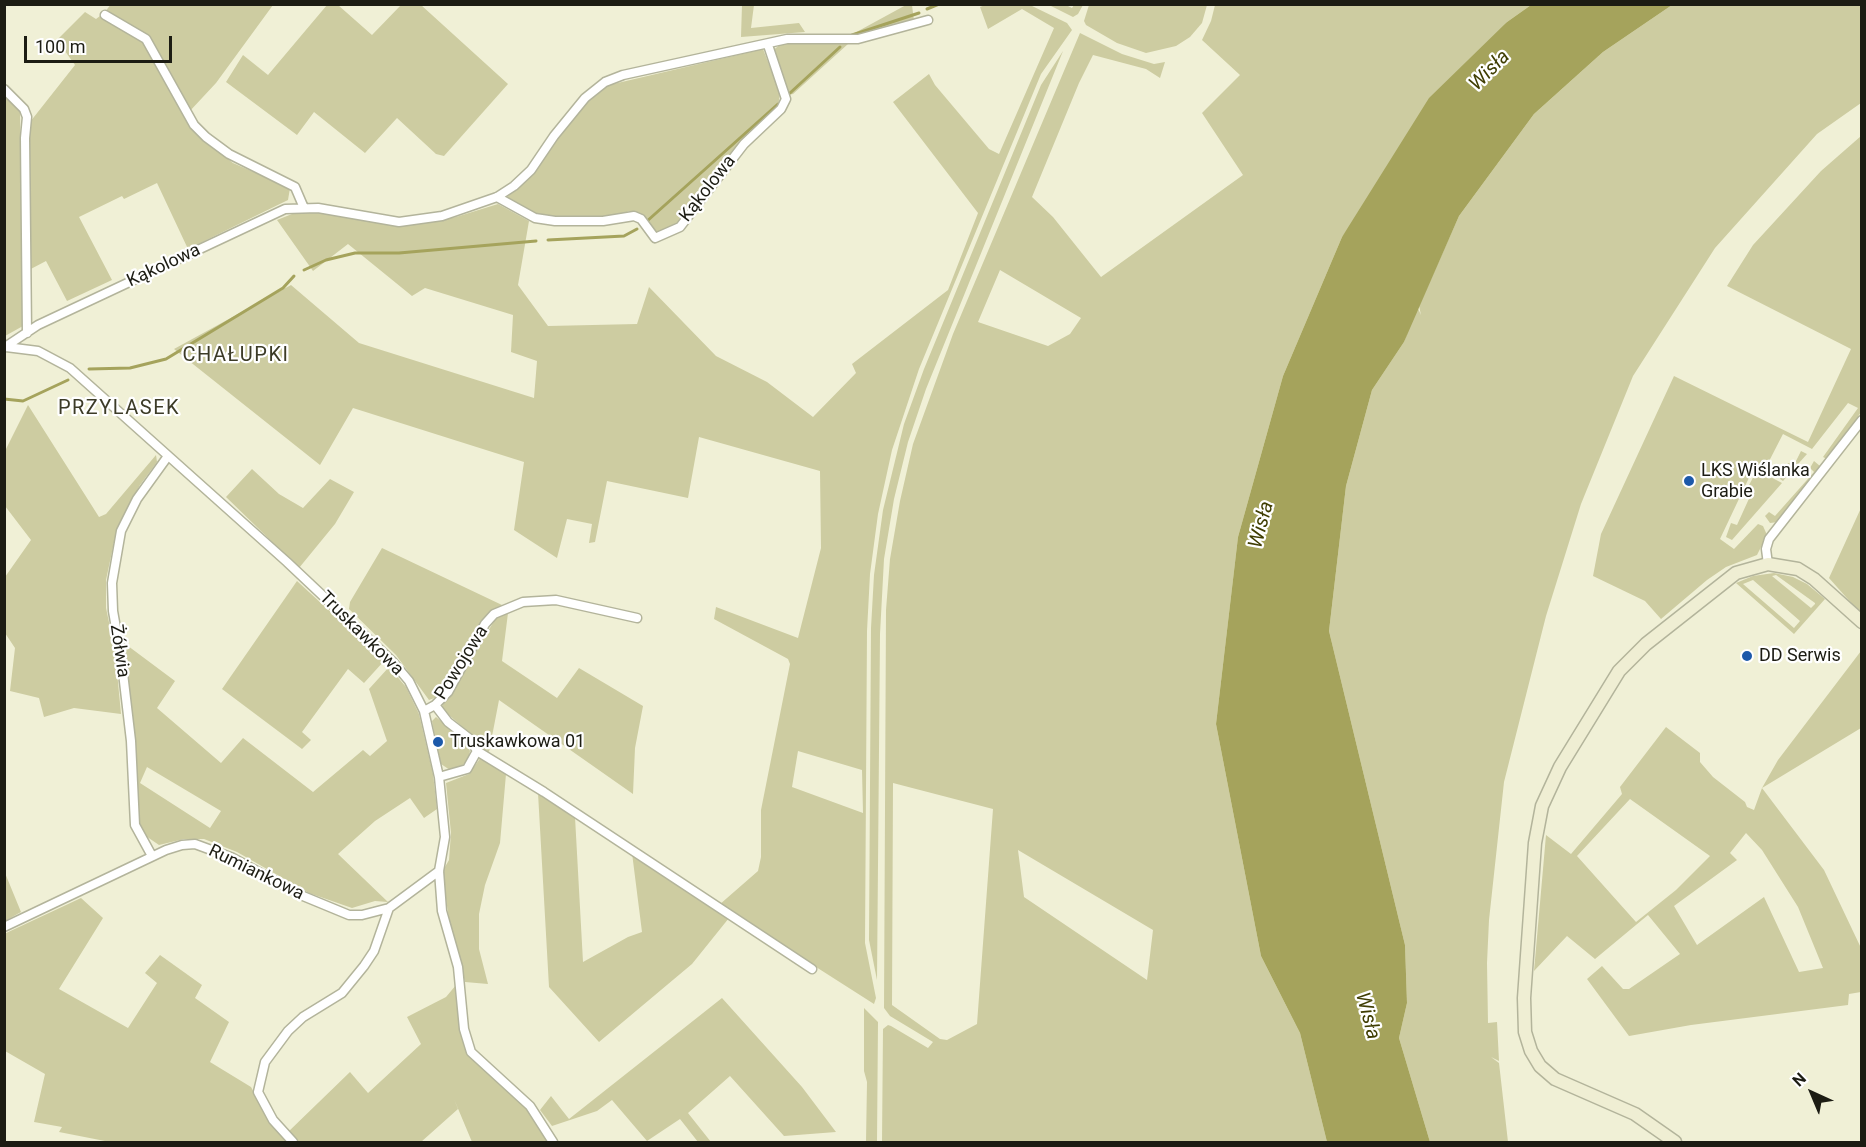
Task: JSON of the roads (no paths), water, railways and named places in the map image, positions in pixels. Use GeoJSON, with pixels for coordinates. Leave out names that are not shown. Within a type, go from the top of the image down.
{"type":"FeatureCollection","features":[{"type":"Feature","properties":{"kind":"street"},"geometry":{"type":"LineString","coordinates":[[105,15],[146,39],[194,125],[206,137],[229,154],[295,188],[304,208]]}},
{"type":"Feature","properties":{"kind":"street","name":"Kąkolowa"},"geometry":{"type":"LineString","coordinates":[[5,347],[27,333],[285,209],[344,211],[399,222],[442,216],[497,197],[514,186],[531,170],[579,106],[605,82],[623,75],[787,39],[858,39],[928,20]]}},
{"type":"Feature","properties":{"kind":"street","name":"Kąkolowa"},"geometry":{"type":"LineString","coordinates":[[497,197],[535,218],[555,222],[603,221],[634,216],[640,219],[655,238],[680,227],[744,144],[781,109],[786,99],[768,45]]}},
{"type":"Feature","properties":{"kind":"street"},"geometry":{"type":"LineString","coordinates":[[4,89],[24,109],[27,117],[25,138],[27,333]]}},
{"type":"Feature","properties":{"kind":"street","name":"Truskawkowa"},"geometry":{"type":"LineString","coordinates":[[5,347],[38,351],[69,368],[287,562],[391,660],[409,681],[424,711],[439,777],[445,837],[439,871],[442,911],[458,968],[464,1029],[471,1052],[530,1106],[553,1143]]}},
{"type":"Feature","properties":{"kind":"street"},"geometry":{"type":"LineString","coordinates":[[1768,564],[1766,549],[1769,539],[1862,420]]}},
{"type":"Feature","properties":{"kind":"street","name":"Żółwia"},"geometry":{"type":"LineString","coordinates":[[152,856],[135,825],[131,741],[113,611],[112,583],[121,531],[137,499],[168,456]]}},
{"type":"Feature","properties":{"kind":"street"},"geometry":{"type":"LineString","coordinates":[[1675,1143],[1635,1114],[1555,1079],[1540,1066],[1531,1051],[1525,1032],[1524,1003],[1538,824],[1542,806],[1560,766],[1605,690],[1627,662],[1728,578],[1744,570],[1768,564],[1792,567],[1810,575],[1862,622]]}},
{"type":"Feature","properties":{"kind":"street","name":"Powojowa"},"geometry":{"type":"LineString","coordinates":[[424,711],[435,705],[448,692],[485,624],[494,614],[523,602],[556,600],[637,618]]}},
{"type":"Feature","properties":{"kind":"street"},"geometry":{"type":"LineString","coordinates":[[435,705],[448,722],[470,739],[477,751],[554,798],[812,969]]}},
{"type":"Feature","properties":{"kind":"street"},"geometry":{"type":"LineString","coordinates":[[439,777],[466,769],[477,751]]}},
{"type":"Feature","properties":{"kind":"street","name":"Rumiankowa"},"geometry":{"type":"LineString","coordinates":[[4,927],[152,856],[174,847],[195,844],[233,858],[303,896],[350,915],[362,915],[389,908],[439,871]]}},
{"type":"Feature","properties":{"kind":"street"},"geometry":{"type":"LineString","coordinates":[[293,1143],[273,1120],[258,1092],[265,1062],[288,1031],[303,1017],[342,993],[364,966],[374,951],[389,908]]}},
{"type":"Feature","properties":{"kind":"water","name":"Wisła"},"geometry":{"type":"Polygon","coordinates":[[[1531,5],[1672,5],[1603,52],[1534,114],[1459,216],[1404,342],[1372,390],[1346,486],[1329,631],[1405,945],[1407,1003],[1399,1038],[1430,1142],[1327,1142],[1300,1033],[1261,956],[1216,724],[1238,537],[1283,376],[1342,237],[1429,98],[1507,22],[1531,5]]]}},
{"type":"Feature","properties":{"kind":"waterway"},"geometry":{"type":"LineString","coordinates":[[927,9],[939,4]]}},
{"type":"Feature","properties":{"kind":"waterway"},"geometry":{"type":"LineString","coordinates":[[852,35],[919,13]]}},
{"type":"Feature","properties":{"kind":"waterway"},"geometry":{"type":"LineString","coordinates":[[790,93],[840,47]]}},
{"type":"Feature","properties":{"kind":"waterway"},"geometry":{"type":"LineString","coordinates":[[646,222],[778,104]]}},
{"type":"Feature","properties":{"kind":"waterway"},"geometry":{"type":"LineString","coordinates":[[548,240],[624,236],[637,229]]}},
{"type":"Feature","properties":{"kind":"waterway"},"geometry":{"type":"LineString","coordinates":[[304,270],[326,260],[355,253],[399,253],[536,241]]}},
{"type":"Feature","properties":{"kind":"waterway"},"geometry":{"type":"LineString","coordinates":[[89,369],[130,368],[166,359],[283,288],[294,276]]}},
{"type":"Feature","properties":{"kind":"waterway"},"geometry":{"type":"LineString","coordinates":[[4,399],[23,401],[68,380]]}},
{"type":"Feature","properties":{"kind":"place","name":"LKS Wiślanka Grabie"},"geometry":{"type":"Point","coordinates":[1689,481]}},
{"type":"Feature","properties":{"kind":"place","name":"DD Serwis"},"geometry":{"type":"Point","coordinates":[1747,656]}},
{"type":"Feature","properties":{"kind":"place","name":"Truskawkowa 01"},"geometry":{"type":"Point","coordinates":[438,742]}},
{"type":"Feature","properties":{"kind":"district","name":"CHAŁUPKI"},"geometry":{"type":"Point","coordinates":[236,356]}},
{"type":"Feature","properties":{"kind":"district","name":"PRZYLASEK"},"geometry":{"type":"Point","coordinates":[119,409]}}]}
